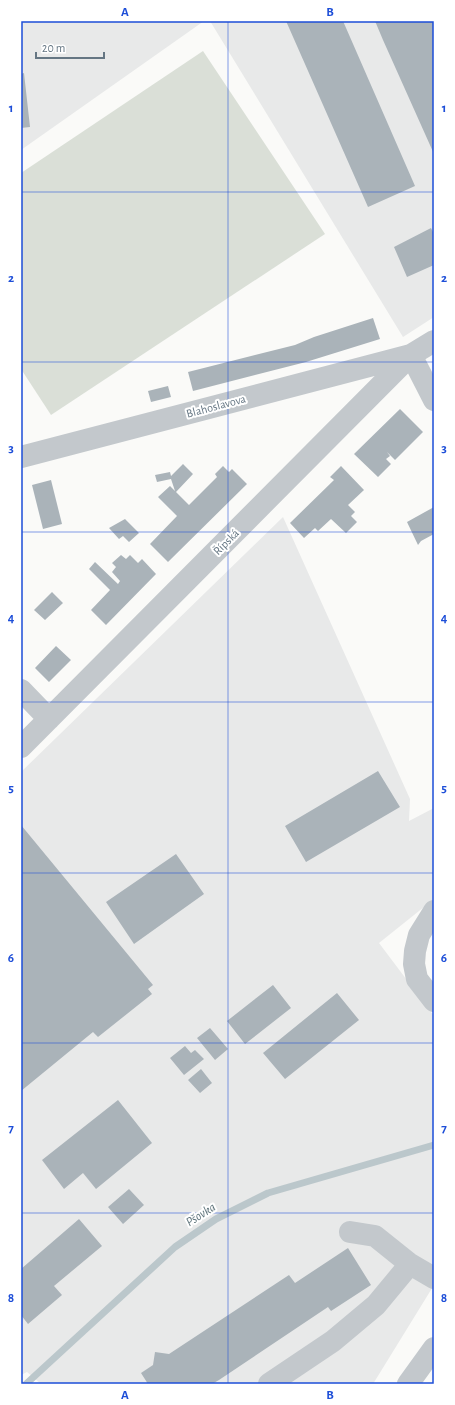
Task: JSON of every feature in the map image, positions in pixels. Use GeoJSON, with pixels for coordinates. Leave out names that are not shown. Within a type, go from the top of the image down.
{"type":"FeatureCollection","features":[{"type":"Feature","properties":{"kind":"street","name":"Řípská"},"geometry":{"type":"LineString","coordinates":[[21,747],[411,355],[434,341]]}},
{"type":"Feature","properties":{"kind":"street"},"geometry":{"type":"LineString","coordinates":[[411,355],[434,400]]}},
{"type":"Feature","properties":{"kind":"street","name":"Blahoslavova"},"geometry":{"type":"LineString","coordinates":[[21,457],[411,355]]}},
{"type":"Feature","properties":{"kind":"street"},"geometry":{"type":"LineString","coordinates":[[21,690],[49,719]]}},
{"type":"Feature","properties":{"kind":"street"},"geometry":{"type":"LineString","coordinates":[[434,911],[419,936],[425,942],[414,964],[417,979],[434,1001]]}},
{"type":"Feature","properties":{"kind":"street"},"geometry":{"type":"LineString","coordinates":[[350,1232],[375,1236],[410,1264],[434,1278]]}},
{"type":"Feature","properties":{"kind":"street"},"geometry":{"type":"LineString","coordinates":[[269,1384],[333,1341],[376,1305],[410,1264]]}},
{"type":"Feature","properties":{"kind":"street"},"geometry":{"type":"LineString","coordinates":[[408,1384],[434,1348]]}},
{"type":"Feature","properties":{"kind":"shaded area"},"geometry":{"type":"Polygon","coordinates":[[[21,21],[204,21],[21,150],[21,21]]]}},
{"type":"Feature","properties":{"kind":"shaded area"},"geometry":{"type":"Polygon","coordinates":[[[210,21],[434,21],[434,317],[403,337],[210,21]]]}},
{"type":"Feature","properties":{"kind":"shaded area"},"geometry":{"type":"Polygon","coordinates":[[[203,51],[325,234],[51,415],[21,369],[21,173],[203,51]]]}},
{"type":"Feature","properties":{"kind":"shaded area"},"geometry":{"type":"Polygon","coordinates":[[[283,517],[410,799],[409,821],[434,808],[434,899],[379,943],[434,1016],[434,1285],[373,1384],[41,1384],[27,1372],[21,1375],[21,772],[283,517]]]}},
{"type":"Feature","properties":{"kind":"building"},"geometry":{"type":"Polygon","coordinates":[[[286,21],[343,21],[415,186],[368,207],[286,21]]]}},
{"type":"Feature","properties":{"kind":"building"},"geometry":{"type":"Polygon","coordinates":[[[375,21],[434,21],[434,154],[383,40],[375,21]]]}},
{"type":"Feature","properties":{"kind":"building"},"geometry":{"type":"Polygon","coordinates":[[[24,73],[30,127],[21,128],[21,74],[24,73]]]}},
{"type":"Feature","properties":{"kind":"building"},"geometry":{"type":"Polygon","coordinates":[[[431,228],[434,234],[434,265],[407,277],[394,247],[431,228]]]}},
{"type":"Feature","properties":{"kind":"building"},"geometry":{"type":"Polygon","coordinates":[[[373,318],[380,339],[306,362],[193,391],[188,372],[295,345],[314,337],[373,318]]]}},
{"type":"Feature","properties":{"kind":"building"},"geometry":{"type":"Polygon","coordinates":[[[168,386],[171,397],[151,402],[148,391],[168,386]]]}},
{"type":"Feature","properties":{"kind":"building"},"geometry":{"type":"Polygon","coordinates":[[[400,409],[423,432],[395,460],[387,452],[390,456],[386,459],[391,464],[378,477],[354,454],[400,409]]]}},
{"type":"Feature","properties":{"kind":"building"},"geometry":{"type":"Polygon","coordinates":[[[183,464],[193,474],[176,492],[189,505],[217,477],[215,474],[223,466],[229,472],[232,469],[247,484],[168,562],[150,544],[177,516],[158,497],[170,486],[175,491],[171,479],[157,482],[155,475],[170,472],[171,476],[183,464]]]}},
{"type":"Feature","properties":{"kind":"building"},"geometry":{"type":"Polygon","coordinates":[[[341,466],[364,490],[348,505],[355,512],[351,516],[357,522],[346,533],[331,519],[318,531],[315,528],[304,538],[290,523],[334,480],[330,477],[341,466]]]}},
{"type":"Feature","properties":{"kind":"building"},"geometry":{"type":"Polygon","coordinates":[[[51,480],[62,524],[43,529],[32,485],[51,480]]]}},
{"type":"Feature","properties":{"kind":"building"},"geometry":{"type":"Polygon","coordinates":[[[434,507],[434,534],[421,541],[418,545],[407,522],[434,507]]]}},
{"type":"Feature","properties":{"kind":"building"},"geometry":{"type":"Polygon","coordinates":[[[125,519],[139,533],[129,542],[123,536],[119,539],[109,528],[125,519]]]}},
{"type":"Feature","properties":{"kind":"building"},"geometry":{"type":"Polygon","coordinates":[[[121,555],[126,559],[130,555],[138,563],[142,559],[156,574],[106,625],[91,610],[110,590],[89,569],[95,562],[118,584],[120,581],[112,572],[116,567],[112,563],[121,555]]]}},
{"type":"Feature","properties":{"kind":"building"},"geometry":{"type":"Polygon","coordinates":[[[52,592],[63,603],[45,620],[34,610],[52,592]]]}},
{"type":"Feature","properties":{"kind":"building"},"geometry":{"type":"Polygon","coordinates":[[[56,646],[71,660],[49,682],[35,668],[56,646]]]}},
{"type":"Feature","properties":{"kind":"building"},"geometry":{"type":"Polygon","coordinates":[[[378,771],[400,807],[306,862],[285,826],[378,771]]]}},
{"type":"Feature","properties":{"kind":"building"},"geometry":{"type":"Polygon","coordinates":[[[21,825],[153,985],[148,989],[152,994],[98,1037],[93,1032],[21,1091],[21,825]]]}},
{"type":"Feature","properties":{"kind":"building"},"geometry":{"type":"Polygon","coordinates":[[[176,854],[204,894],[134,944],[106,902],[176,854]]]}},
{"type":"Feature","properties":{"kind":"building"},"geometry":{"type":"Polygon","coordinates":[[[273,985],[291,1008],[245,1044],[227,1021],[273,985]]]}},
{"type":"Feature","properties":{"kind":"building"},"geometry":{"type":"Polygon","coordinates":[[[337,993],[359,1020],[285,1079],[263,1053],[337,993]]]}},
{"type":"Feature","properties":{"kind":"building"},"geometry":{"type":"Polygon","coordinates":[[[210,1028],[228,1049],[215,1060],[197,1038],[210,1028]]]}},
{"type":"Feature","properties":{"kind":"building"},"geometry":{"type":"Polygon","coordinates":[[[185,1046],[191,1053],[195,1050],[204,1059],[184,1075],[170,1058],[185,1046]]]}},
{"type":"Feature","properties":{"kind":"building"},"geometry":{"type":"Polygon","coordinates":[[[201,1069],[212,1083],[200,1093],[188,1080],[201,1069]]]}},
{"type":"Feature","properties":{"kind":"building"},"geometry":{"type":"Polygon","coordinates":[[[118,1100],[152,1143],[96,1189],[83,1173],[64,1189],[42,1160],[118,1100]]]}},
{"type":"Feature","properties":{"kind":"building"},"geometry":{"type":"Polygon","coordinates":[[[129,1189],[144,1205],[123,1224],[108,1207],[129,1189]]]}},
{"type":"Feature","properties":{"kind":"building"},"geometry":{"type":"Polygon","coordinates":[[[79,1219],[102,1246],[54,1286],[62,1295],[28,1324],[21,1315],[21,1269],[79,1219]]]}},
{"type":"Feature","properties":{"kind":"building"},"geometry":{"type":"Polygon","coordinates":[[[348,1248],[371,1285],[331,1311],[328,1307],[212,1384],[148,1384],[141,1373],[153,1365],[155,1352],[169,1354],[289,1275],[295,1283],[348,1248]]]}},
{"type":"Feature","properties":{"kind":"waterway","name":"Pšovka"},"geometry":{"type":"LineString","coordinates":[[26,1384],[175,1247],[216,1219],[268,1193],[434,1145]]}}]}
